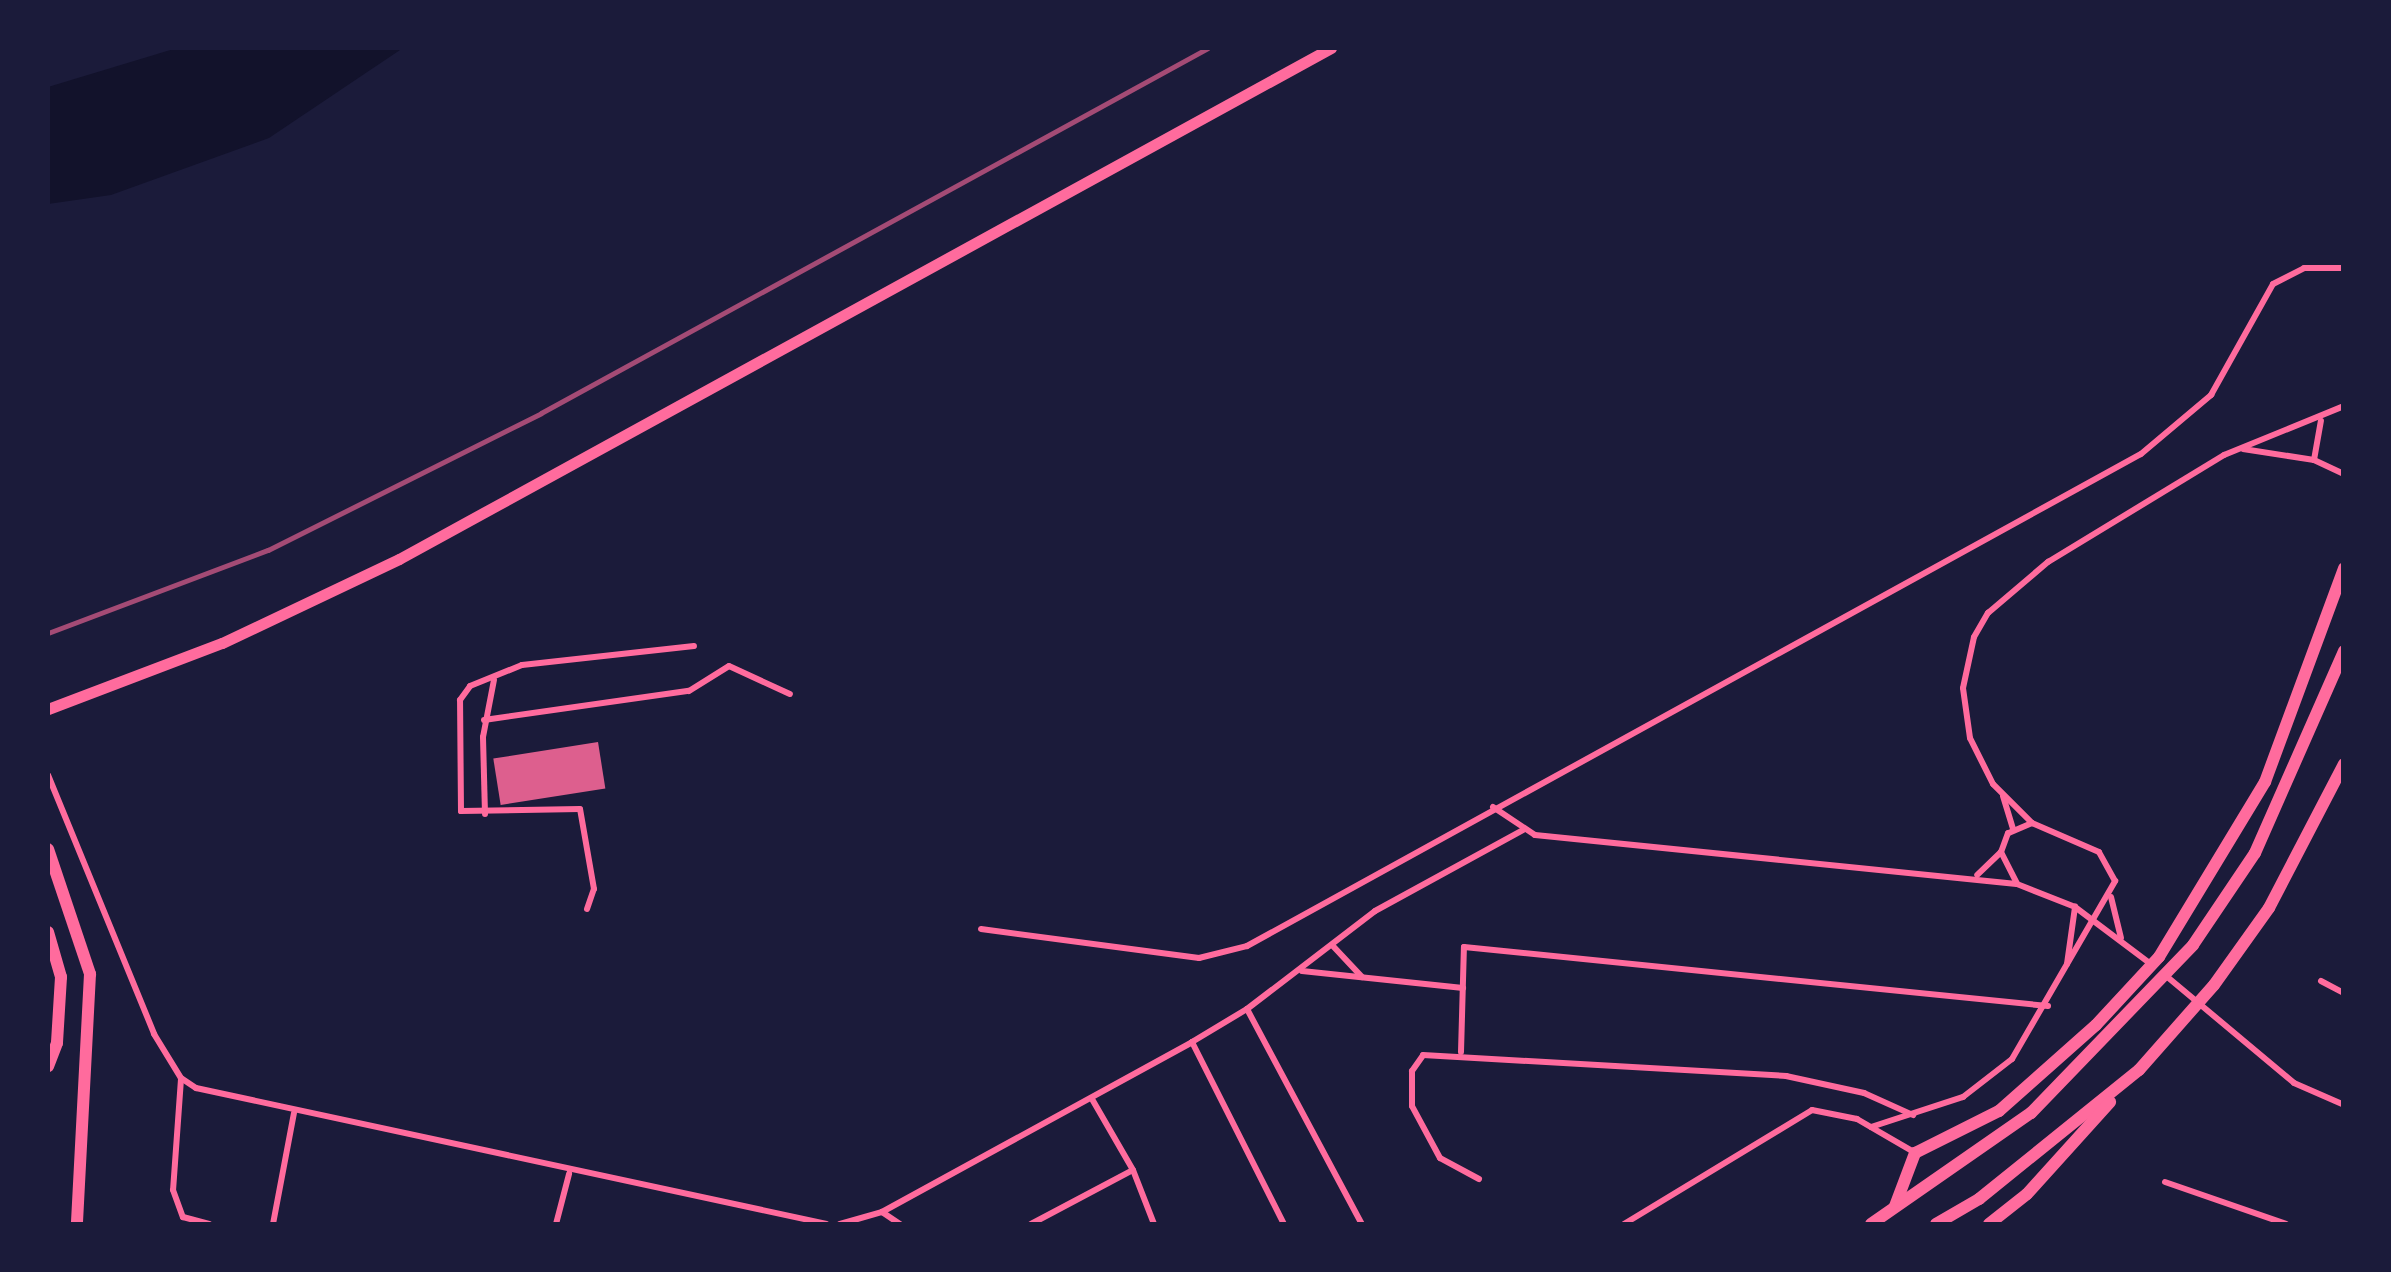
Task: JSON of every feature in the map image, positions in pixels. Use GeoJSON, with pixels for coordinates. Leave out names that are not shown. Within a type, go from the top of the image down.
{"type":"FeatureCollection","features":[{"type":"Feature","properties":{"kind":"highway"},"geometry":{"type":"LineString","coordinates":[[1895,1206],[1916,1152],[1998,1111],[2118,1002],[2213,878],[2266,782],[2344,568]]}},
{"type":"Feature","properties":{"kind":"highway"},"geometry":{"type":"LineString","coordinates":[[1870,1224],[2030,1113],[2114,1032],[2193,944],[2255,853],[2344,651]]}},
{"type":"Feature","properties":{"kind":"highway"},"geometry":{"type":"LineString","coordinates":[[1989,1224],[2026,1194],[2214,985],[2269,908],[2344,764]]}},
{"type":"Feature","properties":{"kind":"highway"},"geometry":{"type":"LineString","coordinates":[[2266,782],[2286,790]]}},
{"type":"Feature","properties":{"kind":"highway"},"geometry":{"type":"LineString","coordinates":[[48,849],[90,974],[78,1224]]}},
{"type":"Feature","properties":{"kind":"highway"},"geometry":{"type":"LineString","coordinates":[[48,932],[61,978],[57,1043],[48,1066]]}},
{"type":"Feature","properties":{"kind":"highway"},"geometry":{"type":"LineString","coordinates":[[1936,1224],[1979,1199],[2138,1070]]}},
{"type":"Feature","properties":{"kind":"main road"},"geometry":{"type":"LineString","coordinates":[[48,709],[222,644],[399,559],[1331,48]]}},
{"type":"Feature","properties":{"kind":"street"},"geometry":{"type":"LineString","coordinates":[[981,929],[1216,957],[2141,454],[2211,395],[2273,284],[2304,268],[2344,268]]}},
{"type":"Feature","properties":{"kind":"street"},"geometry":{"type":"LineString","coordinates":[[1976,876],[2001,852],[2013,828],[2002,795],[1970,738],[1963,688],[1974,637],[1988,614],[2048,562],[2237,449],[2321,420],[2344,406]]}},
{"type":"Feature","properties":{"kind":"street"},"geometry":{"type":"LineString","coordinates":[[2314,460],[2321,420]]}},
{"type":"Feature","properties":{"kind":"street"},"geometry":{"type":"LineString","coordinates":[[2237,449],[2314,460],[2344,474]]}},
{"type":"Feature","properties":{"kind":"street"},"geometry":{"type":"LineString","coordinates":[[587,909],[594,889],[580,810],[486,814],[461,811],[458,722],[464,693],[522,665],[694,646]]}},
{"type":"Feature","properties":{"kind":"street"},"geometry":{"type":"LineString","coordinates":[[484,720],[689,690],[730,666],[790,694]]}},
{"type":"Feature","properties":{"kind":"street"},"geometry":{"type":"LineString","coordinates":[[486,814],[484,720],[494,680]]}},
{"type":"Feature","properties":{"kind":"street"},"geometry":{"type":"LineString","coordinates":[[48,775],[154,1034],[181,1078],[224,1098],[570,1174],[827,1224]]}},
{"type":"Feature","properties":{"kind":"street"},"geometry":{"type":"LineString","coordinates":[[1871,1127],[1913,1114],[1987,1082],[2048,1006],[2067,966],[2110,897],[2114,874],[2100,852],[2032,823],[2002,795]]}},
{"type":"Feature","properties":{"kind":"street"},"geometry":{"type":"LineString","coordinates":[[1493,807],[1523,830],[1976,876],[2017,884],[2075,907],[2096,920],[2294,1082],[2344,1105]]}},
{"type":"Feature","properties":{"kind":"street"},"geometry":{"type":"LineString","coordinates":[[2013,828],[2032,823]]}},
{"type":"Feature","properties":{"kind":"street"},"geometry":{"type":"LineString","coordinates":[[840,1224],[882,1212],[1192,1042],[1247,1010],[1416,886],[1523,830]]}},
{"type":"Feature","properties":{"kind":"street"},"geometry":{"type":"LineString","coordinates":[[2001,852],[2017,884]]}},
{"type":"Feature","properties":{"kind":"street"},"geometry":{"type":"LineString","coordinates":[[2110,897],[2122,939]]}},
{"type":"Feature","properties":{"kind":"street"},"geometry":{"type":"LineString","coordinates":[[2067,966],[2075,907]]}},
{"type":"Feature","properties":{"kind":"street"},"geometry":{"type":"LineString","coordinates":[[1332,945],[1363,978]]}},
{"type":"Feature","properties":{"kind":"street"},"geometry":{"type":"LineString","coordinates":[[1461,1052],[1464,947],[2048,1006]]}},
{"type":"Feature","properties":{"kind":"street"},"geometry":{"type":"LineString","coordinates":[[1300,970],[1463,988]]}},
{"type":"Feature","properties":{"kind":"street"},"geometry":{"type":"LineString","coordinates":[[2321,981],[2344,994]]}},
{"type":"Feature","properties":{"kind":"street"},"geometry":{"type":"LineString","coordinates":[[1247,1010],[1362,1224]]}},
{"type":"Feature","properties":{"kind":"street"},"geometry":{"type":"LineString","coordinates":[[1192,1042],[1284,1224]]}},
{"type":"Feature","properties":{"kind":"street"},"geometry":{"type":"LineString","coordinates":[[1479,1179],[1440,1158],[1412,1106],[1414,1061],[1461,1052],[1786,1076],[1854,1090],[1913,1114]]}},
{"type":"Feature","properties":{"kind":"street"},"geometry":{"type":"LineString","coordinates":[[181,1078],[173,1190],[183,1217],[208,1224]]}},
{"type":"Feature","properties":{"kind":"street"},"geometry":{"type":"LineString","coordinates":[[1092,1099],[1132,1170],[1154,1224]]}},
{"type":"Feature","properties":{"kind":"street"},"geometry":{"type":"LineString","coordinates":[[1624,1224],[1796,1116],[1829,1110],[1916,1152]]}},
{"type":"Feature","properties":{"kind":"street"},"geometry":{"type":"LineString","coordinates":[[274,1224],[294,1113]]}},
{"type":"Feature","properties":{"kind":"street"},"geometry":{"type":"LineString","coordinates":[[1031,1224],[1132,1170]]}},
{"type":"Feature","properties":{"kind":"street"},"geometry":{"type":"LineString","coordinates":[[556,1224],[570,1174]]}},
{"type":"Feature","properties":{"kind":"street"},"geometry":{"type":"LineString","coordinates":[[2165,1182],[2286,1224]]}},
{"type":"Feature","properties":{"kind":"street"},"geometry":{"type":"LineString","coordinates":[[882,1212],[900,1224]]}},
{"type":"Feature","properties":{"kind":"shaded area"},"geometry":{"type":"Polygon","coordinates":[[[177,48],[403,48],[269,138],[111,195],[48,204],[48,87],[177,48]]]}},
{"type":"Feature","properties":{"kind":"building"},"geometry":{"type":"Polygon","coordinates":[[[598,742],[605,788],[501,805],[493,759],[598,742]]]}},
{"type":"Feature","properties":{"kind":"railway"},"geometry":{"type":"LineString","coordinates":[[48,633],[268,550],[541,413],[1208,48]]}}]}
